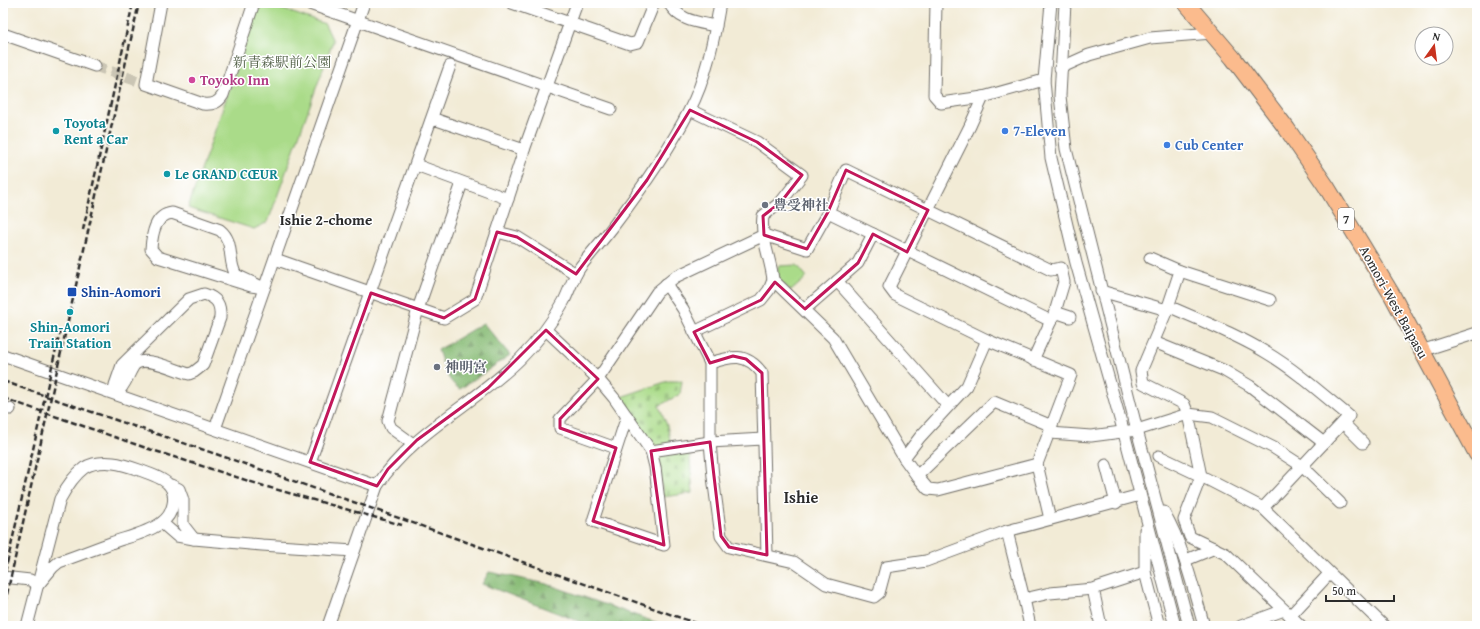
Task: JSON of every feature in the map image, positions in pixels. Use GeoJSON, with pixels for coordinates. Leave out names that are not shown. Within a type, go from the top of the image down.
{"type":"FeatureCollection","features":[{"type":"Feature","properties":{"kind":"highway","name":"Aomori-West Baipasu"},"geometry":{"type":"LineString","coordinates":[[1186,3],[1212,33],[1288,129],[1318,174],[1392,295],[1476,451]]}},
{"type":"Feature","properties":{"kind":"street"},"geometry":{"type":"LineString","coordinates":[[160,3],[146,84],[203,104],[211,105],[219,102],[223,95],[254,3]]}},
{"type":"Feature","properties":{"kind":"street"},"geometry":{"type":"LineString","coordinates":[[306,3],[611,109]]}},
{"type":"Feature","properties":{"kind":"street"},"geometry":{"type":"LineString","coordinates":[[215,429],[364,3]]}},
{"type":"Feature","properties":{"kind":"street"},"geometry":{"type":"LineString","coordinates":[[512,3],[524,5],[569,24],[630,44],[638,42],[654,3]]}},
{"type":"Feature","properties":{"kind":"street"},"geometry":{"type":"LineString","coordinates":[[275,259],[444,318],[475,299],[524,150],[577,3]]}},
{"type":"Feature","properties":{"kind":"street"},"geometry":{"type":"LineString","coordinates":[[669,3],[674,12],[685,18],[716,26]]}},
{"type":"Feature","properties":{"kind":"street"},"geometry":{"type":"LineString","coordinates":[[328,626],[354,551],[364,528],[377,486],[388,469],[413,444],[488,388],[520,359],[546,330],[564,301],[576,274],[647,180],[690,110],[703,75],[716,26],[720,3]]}},
{"type":"Feature","properties":{"kind":"street"},"geometry":{"type":"LineString","coordinates":[[936,3],[934,95],[941,103],[984,97],[1044,80]]}},
{"type":"Feature","properties":{"kind":"street"},"geometry":{"type":"LineString","coordinates":[[1051,3],[1044,80],[1051,158],[1076,263],[1124,433],[1175,626]]}},
{"type":"Feature","properties":{"kind":"street"},"geometry":{"type":"LineString","coordinates":[[1065,3],[1060,68],[1060,96],[1066,149],[1101,291],[1189,626]]}},
{"type":"Feature","properties":{"kind":"street"},"geometry":{"type":"LineString","coordinates":[[1060,68],[1089,55],[1150,38],[1212,33]]}},
{"type":"Feature","properties":{"kind":"street"},"geometry":{"type":"LineString","coordinates":[[3,34],[95,66]]}},
{"type":"Feature","properties":{"kind":"street"},"geometry":{"type":"LineString","coordinates":[[310,462],[450,66]]}},
{"type":"Feature","properties":{"kind":"street"},"geometry":{"type":"LineString","coordinates":[[984,97],[889,287],[895,295],[987,340],[1071,375],[1037,464],[1050,519]]}},
{"type":"Feature","properties":{"kind":"street"},"geometry":{"type":"LineString","coordinates":[[690,110],[757,142],[802,175],[781,202],[763,216],[762,226],[771,263],[773,280],[769,290],[761,300],[694,332]]}},
{"type":"Feature","properties":{"kind":"street"},"geometry":{"type":"LineString","coordinates":[[431,121],[436,120],[524,150]]}},
{"type":"Feature","properties":{"kind":"street"},"geometry":{"type":"LineString","coordinates":[[416,165],[462,183],[508,198]]}},
{"type":"Feature","properties":{"kind":"street"},"geometry":{"type":"LineString","coordinates":[[616,448],[560,428],[560,419],[598,379],[644,309],[657,292],[675,277],[764,235],[807,249],[828,212],[846,170],[1050,270],[1076,263]]}},
{"type":"Feature","properties":{"kind":"street"},"geometry":{"type":"LineString","coordinates":[[413,444],[391,428],[388,421],[418,309],[462,183]]}},
{"type":"Feature","properties":{"kind":"street"},"geometry":{"type":"LineString","coordinates":[[828,212],[907,252],[1053,316],[1070,318]]}},
{"type":"Feature","properties":{"kind":"street"},"geometry":{"type":"LineString","coordinates":[[172,213],[220,230],[226,234],[230,243],[231,265],[236,275],[264,288],[250,286],[158,257],[151,249],[152,239],[158,220],[164,214],[172,213]]}},
{"type":"Feature","properties":{"kind":"street"},"geometry":{"type":"LineString","coordinates":[[497,232],[517,237],[576,274]]}},
{"type":"Feature","properties":{"kind":"street"},"geometry":{"type":"LineString","coordinates":[[805,309],[858,263],[873,234]]}},
{"type":"Feature","properties":{"kind":"street"},"geometry":{"type":"LineString","coordinates":[[1150,258],[1180,271],[1270,300]]}},
{"type":"Feature","properties":{"kind":"street"},"geometry":{"type":"LineString","coordinates":[[1033,360],[1053,316],[1064,282],[1060,268]]}},
{"type":"Feature","properties":{"kind":"street"},"geometry":{"type":"LineString","coordinates":[[1180,271],[1168,308],[1141,371],[1143,383],[1184,404],[1188,414],[1201,476],[1184,520],[1190,537],[1226,554],[1301,626]]}},
{"type":"Feature","properties":{"kind":"street"},"geometry":{"type":"LineString","coordinates":[[773,280],[834,338],[904,458],[928,490],[938,490],[1037,464]]}},
{"type":"Feature","properties":{"kind":"street"},"geometry":{"type":"LineString","coordinates":[[837,281],[948,406]]}},
{"type":"Feature","properties":{"kind":"street"},"geometry":{"type":"LineString","coordinates":[[666,284],[683,309],[710,363],[710,442],[721,536],[729,547],[794,562],[826,584],[874,597],[879,593],[886,567],[926,562],[1007,531],[1116,503],[1140,495]]}},
{"type":"Feature","properties":{"kind":"street"},"geometry":{"type":"LineString","coordinates":[[1101,291],[1168,308],[1245,340],[1294,370],[1349,416],[1263,508]]}},
{"type":"Feature","properties":{"kind":"street"},"geometry":{"type":"LineString","coordinates":[[204,294],[214,297],[219,303],[220,318],[203,366],[200,369],[189,374],[148,360],[140,361],[134,365],[123,388],[116,394],[115,385],[122,365],[189,299],[204,294]]}},
{"type":"Feature","properties":{"kind":"street"},"geometry":{"type":"LineString","coordinates":[[546,330],[598,379],[627,416],[651,451],[656,467],[664,545],[593,521],[627,416]]}},
{"type":"Feature","properties":{"kind":"street"},"geometry":{"type":"LineString","coordinates":[[1421,351],[1477,333]]}},
{"type":"Feature","properties":{"kind":"street"},"geometry":{"type":"LineString","coordinates":[[904,458],[967,386],[987,340]]}},
{"type":"Feature","properties":{"kind":"street"},"geometry":{"type":"LineString","coordinates":[[1154,342],[1223,370],[1250,386],[1324,443]]}},
{"type":"Feature","properties":{"kind":"street"},"geometry":{"type":"LineString","coordinates":[[3,355],[377,486]]}},
{"type":"Feature","properties":{"kind":"street"},"geometry":{"type":"LineString","coordinates":[[710,363],[733,356],[746,359],[756,365],[762,373],[767,555]]}},
{"type":"Feature","properties":{"kind":"street"},"geometry":{"type":"LineString","coordinates":[[917,476],[994,402],[1051,429],[1091,436],[1124,433],[1188,414],[1212,417],[1274,448],[1302,466],[1340,503]]}},
{"type":"Feature","properties":{"kind":"street"},"geometry":{"type":"LineString","coordinates":[[1343,423],[1363,443]]}},
{"type":"Feature","properties":{"kind":"street"},"geometry":{"type":"LineString","coordinates":[[651,451],[710,442],[763,439]]}},
{"type":"Feature","properties":{"kind":"street"},"geometry":{"type":"LineString","coordinates":[[1159,456],[1263,508],[1383,626]]}},
{"type":"Feature","properties":{"kind":"street"},"geometry":{"type":"LineString","coordinates":[[27,626],[60,499],[69,483],[85,468],[104,463],[116,463],[155,476],[178,488],[182,500],[184,525],[194,539]]}},
{"type":"Feature","properties":{"kind":"street"},"geometry":{"type":"LineString","coordinates":[[1106,465],[1116,503]]}},
{"type":"Feature","properties":{"kind":"street"},"geometry":{"type":"LineString","coordinates":[[38,585],[59,562],[138,534],[162,523],[170,514],[174,504],[173,495],[168,483]]}},
{"type":"Feature","properties":{"kind":"street"},"geometry":{"type":"LineString","coordinates":[[1156,498],[1174,530],[1186,560],[1204,626]]}},
{"type":"Feature","properties":{"kind":"street"},"geometry":{"type":"LineString","coordinates":[[1145,517],[1145,572],[1159,626]]}},
{"type":"Feature","properties":{"kind":"street"},"geometry":{"type":"LineString","coordinates":[[162,523],[177,536],[194,539],[354,551]]}},
{"type":"Feature","properties":{"kind":"street"},"geometry":{"type":"LineString","coordinates":[[1007,531],[1030,626]]}},
{"type":"Feature","properties":{"kind":"street"},"geometry":{"type":"LineString","coordinates":[[1186,560],[1215,548]]}},
{"type":"Feature","properties":{"kind":"street"},"geometry":{"type":"LineString","coordinates":[[1024,598],[1050,593],[1093,589],[1145,572]]}},
{"type":"Feature","properties":{"kind":"street"},"geometry":{"type":"LineString","coordinates":[[1241,626],[1287,613],[1329,574]]}},
{"type":"Feature","properties":{"kind":"street"},"geometry":{"type":"LineString","coordinates":[[3,577],[30,580],[38,585]]}},
{"type":"Feature","properties":{"kind":"street"},"geometry":{"type":"LineString","coordinates":[[1093,589],[1101,626]]}},
{"type":"Feature","properties":{"kind":"highlighted area"},"geometry":{"type":"Polygon","coordinates":[[[690,110],[757,142],[802,175],[781,202],[763,216],[764,235],[807,249],[828,212],[846,170],[928,210],[907,252],[873,234],[858,263],[805,309],[775,282],[761,300],[694,332],[710,363],[733,356],[746,359],[762,373],[767,555],[729,547],[721,536],[710,442],[651,451],[664,545],[593,521],[616,448],[560,428],[560,419],[598,379],[546,330],[488,388],[417,440],[388,469],[377,486],[310,462],[371,293],[444,318],[475,299],[497,232],[517,237],[576,274],[647,180],[690,110]]]}},
{"type":"Feature","properties":{"kind":"green space","name":"新青森駅前公園"},"geometry":{"type":"Polygon","coordinates":[[[267,4],[325,24],[333,41],[268,222],[254,229],[188,208],[257,10],[267,4]]]}},
{"type":"Feature","properties":{"kind":"green space"},"geometry":{"type":"Polygon","coordinates":[[[797,265],[807,277],[791,291],[778,279],[778,266],[797,265]]]}},
{"type":"Feature","properties":{"kind":"green space"},"geometry":{"type":"Polygon","coordinates":[[[483,323],[510,355],[460,389],[451,382],[448,377],[438,350],[483,323]]]}},
{"type":"Feature","properties":{"kind":"green space"},"geometry":{"type":"Polygon","coordinates":[[[668,381],[682,381],[680,394],[659,406],[667,425],[671,444],[654,448],[621,397],[668,381]]]}},
{"type":"Feature","properties":{"kind":"green space"},"geometry":{"type":"Polygon","coordinates":[[[689,449],[693,493],[663,497],[658,453],[689,449]]]}},
{"type":"Feature","properties":{"kind":"green space"},"geometry":{"type":"Polygon","coordinates":[[[489,572],[547,584],[666,626],[591,626],[482,584],[489,572]]]}},
{"type":"Feature","properties":{"kind":"tunnel"},"geometry":{"type":"LineString","coordinates":[[95,66],[146,84]]}},
{"type":"Feature","properties":{"kind":"railway"},"geometry":{"type":"LineString","coordinates":[[83,230],[133,3]]}},
{"type":"Feature","properties":{"kind":"railway"},"geometry":{"type":"LineString","coordinates":[[3,612],[139,3]]}},
{"type":"Feature","properties":{"kind":"railway"},"geometry":{"type":"LineString","coordinates":[[3,581],[60,331]]}},
{"type":"Feature","properties":{"kind":"railway"},"geometry":{"type":"LineString","coordinates":[[3,381],[262,470],[704,626]]}},
{"type":"Feature","properties":{"kind":"railway"},"geometry":{"type":"LineString","coordinates":[[3,398],[146,448],[264,486],[402,525]]}},
{"type":"Feature","properties":{"kind":"place","name":"Toyoko Inn"},"geometry":{"type":"Point","coordinates":[192,80]}},
{"type":"Feature","properties":{"kind":"place","name":"Toyota Rent a Car"},"geometry":{"type":"Point","coordinates":[56,131]}},
{"type":"Feature","properties":{"kind":"place","name":"7-Eleven"},"geometry":{"type":"Point","coordinates":[1005,131]}},
{"type":"Feature","properties":{"kind":"place","name":"Cub Center"},"geometry":{"type":"Point","coordinates":[1167,145]}},
{"type":"Feature","properties":{"kind":"place","name":"Le GRAND CŒUR"},"geometry":{"type":"Point","coordinates":[167,174]}},
{"type":"Feature","properties":{"kind":"place","name":"豊受神社"},"geometry":{"type":"Point","coordinates":[765,205]}},
{"type":"Feature","properties":{"kind":"place","name":"Shin-Aomori"},"geometry":{"type":"Point","coordinates":[72,292]}},
{"type":"Feature","properties":{"kind":"place","name":"Shin-Aomori Train Station"},"geometry":{"type":"Point","coordinates":[70,312]}},
{"type":"Feature","properties":{"kind":"place","name":"神明宮"},"geometry":{"type":"Point","coordinates":[437,367]}},
{"type":"Feature","properties":{"kind":"district","name":"Ishie 2-chome"},"geometry":{"type":"Point","coordinates":[326,219]}},
{"type":"Feature","properties":{"kind":"district","name":"Ishie"},"geometry":{"type":"Point","coordinates":[801,497]}}]}
